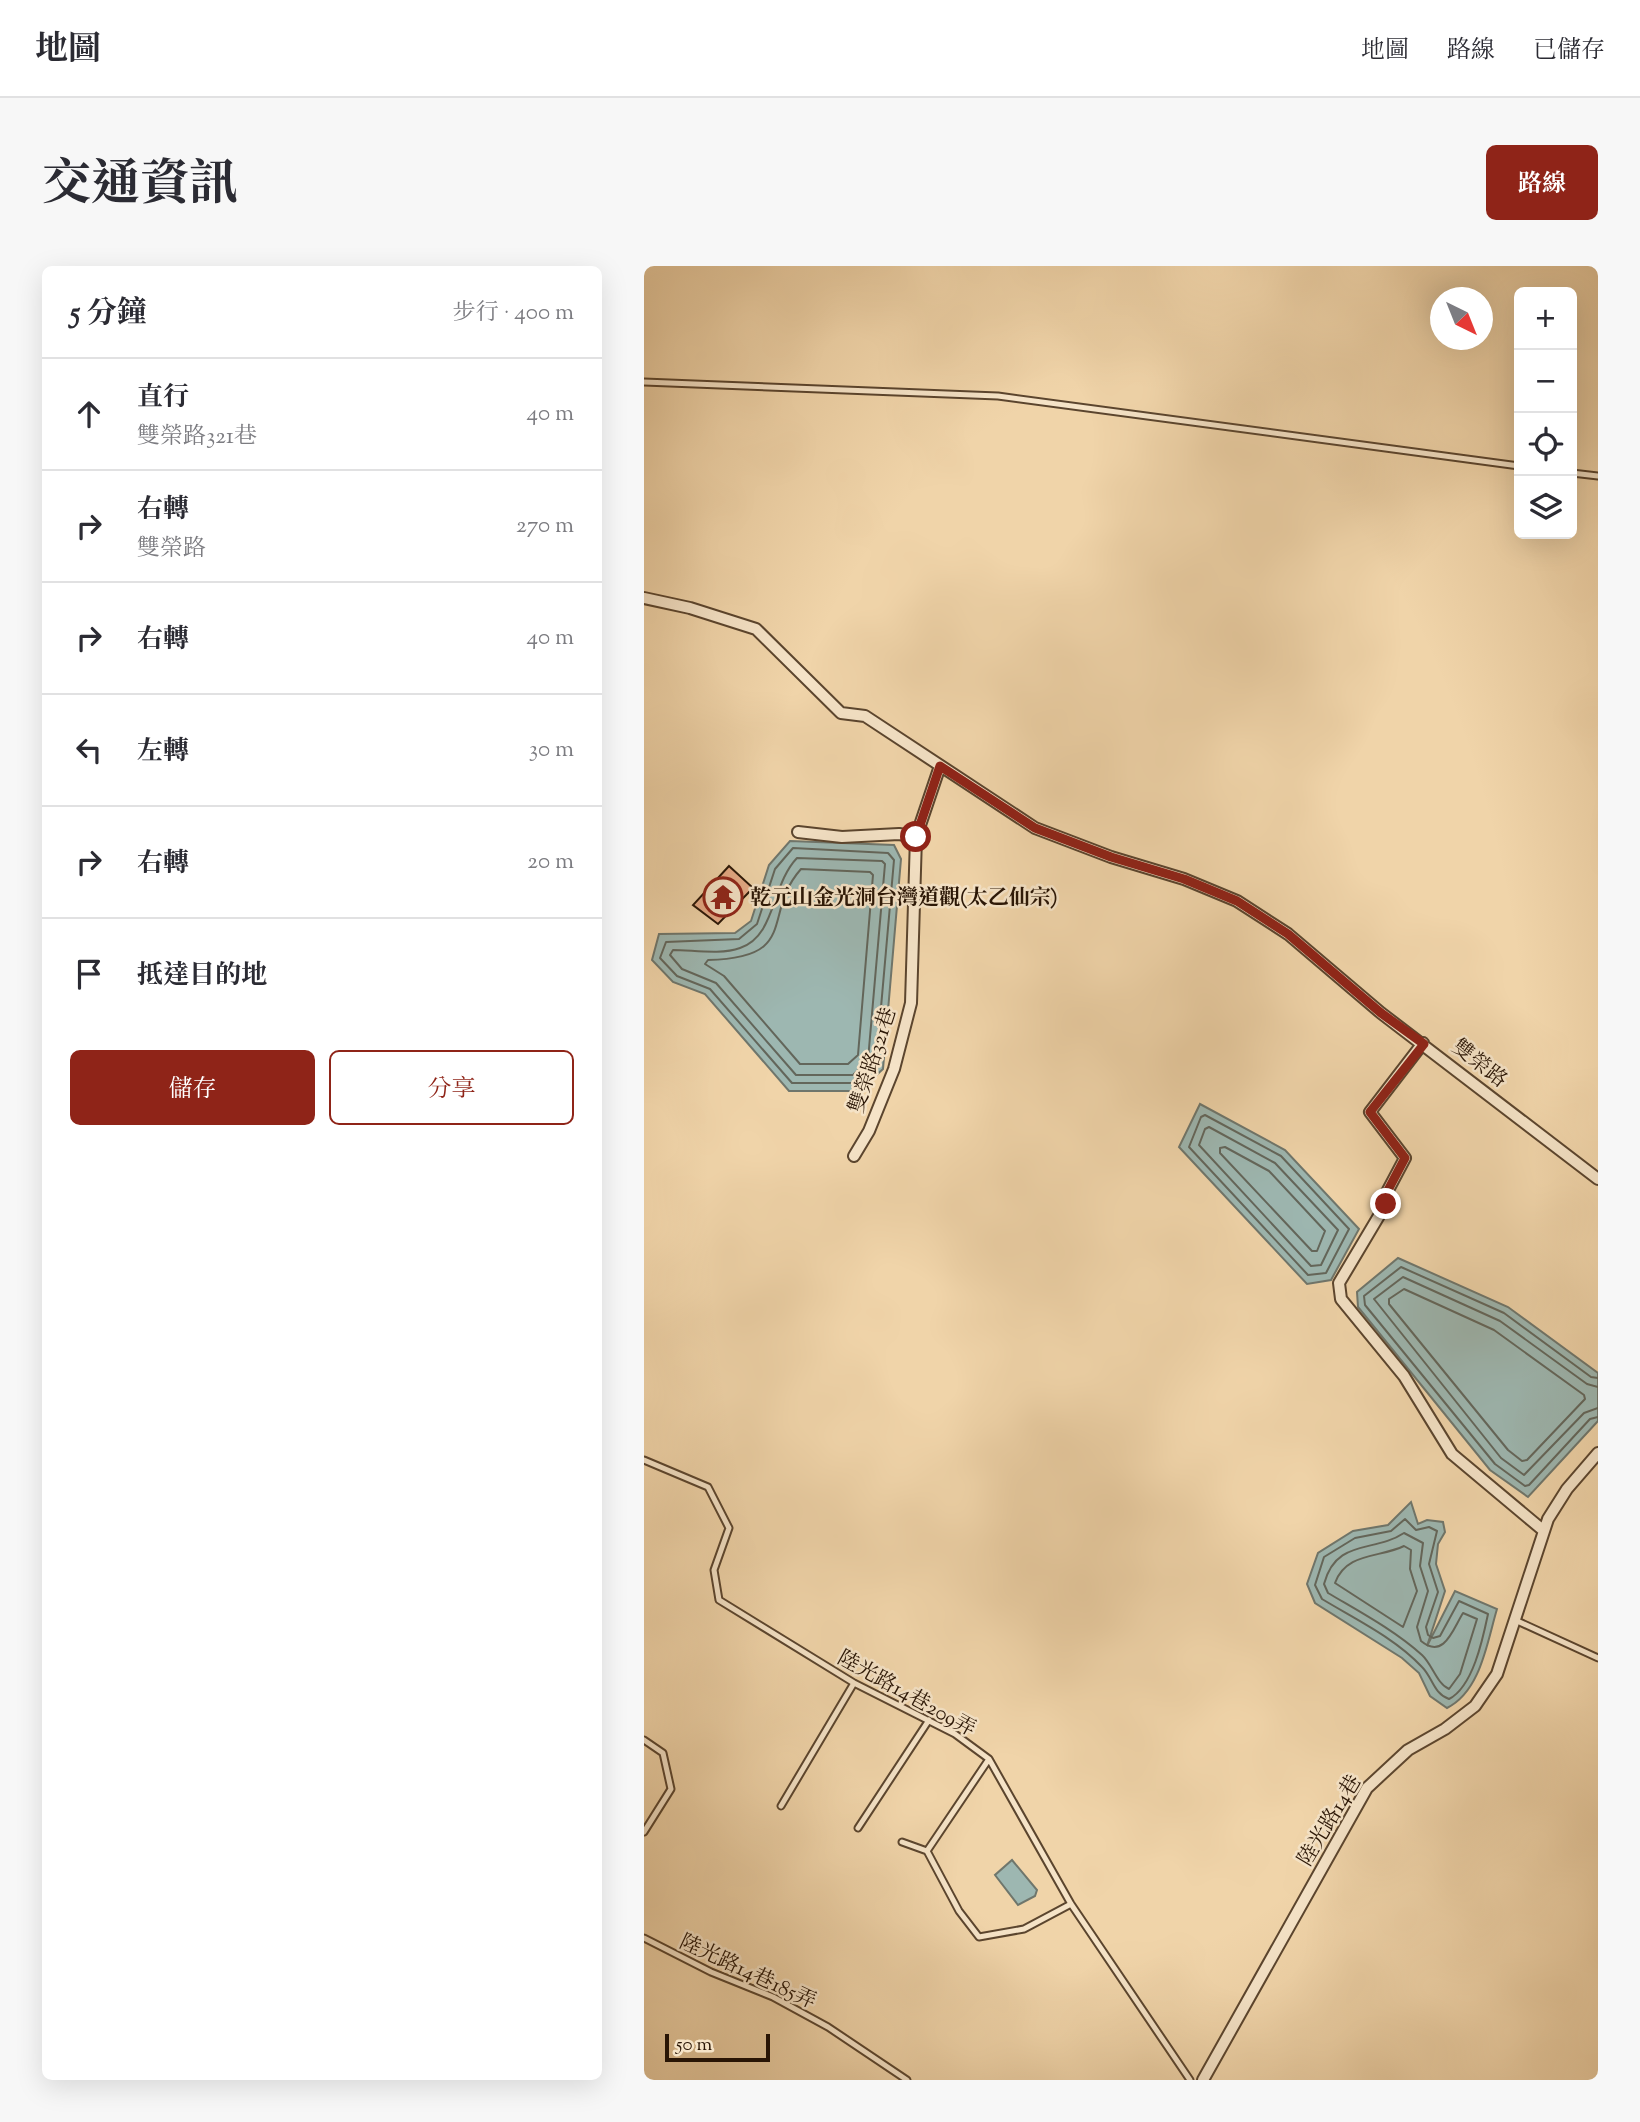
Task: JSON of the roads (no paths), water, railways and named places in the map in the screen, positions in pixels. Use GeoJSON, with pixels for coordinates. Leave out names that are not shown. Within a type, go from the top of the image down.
{"type":"FeatureCollection","features":[{"type":"Feature","properties":{"kind":"street","name":"雙榮路"},"geometry":{"type":"LineString","coordinates":[[644,598],[690,608],[757,629],[841,713],[864,716],[1035,828],[1111,857],[1184,879],[1237,901],[1288,934],[1381,1013],[1598,1179]]}},
{"type":"Feature","properties":{"kind":"street","name":"雙榮路321巷"},"geometry":{"type":"LineString","coordinates":[[854,1156],[870,1131],[894,1069],[911,1003],[916,837],[940,766]]}},
{"type":"Feature","properties":{"kind":"street"},"geometry":{"type":"LineString","coordinates":[[798,832],[842,837],[899,834],[916,837]]}},
{"type":"Feature","properties":{"kind":"street"},"geometry":{"type":"LineString","coordinates":[[1423,1044],[1370,1112],[1405,1158],[1387,1192],[1386,1204],[1339,1283],[1341,1298],[1404,1377],[1452,1454],[1544,1531]]}},
{"type":"Feature","properties":{"kind":"street","name":"陸光路14巷"},"geometry":{"type":"LineString","coordinates":[[1203,2080],[1367,1788],[1408,1751],[1445,1729],[1475,1706],[1497,1674],[1544,1531],[1567,1489],[1598,1453]]}},
{"type":"Feature","properties":{"kind":"lane"},"geometry":{"type":"LineString","coordinates":[[644,382],[998,396],[1514,465]]}},
{"type":"Feature","properties":{"kind":"lane"},"geometry":{"type":"LineString","coordinates":[[1577,474],[1598,476]]}},
{"type":"Feature","properties":{"kind":"lane","name":"陸光路14巷209弄"},"geometry":{"type":"LineString","coordinates":[[644,1460],[708,1488],[729,1528],[713,1570],[719,1600],[855,1683],[929,1720],[989,1759],[1072,1904],[1189,2080]]}},
{"type":"Feature","properties":{"kind":"lane"},"geometry":{"type":"LineString","coordinates":[[1515,1620],[1598,1658]]}},
{"type":"Feature","properties":{"kind":"lane"},"geometry":{"type":"LineString","coordinates":[[781,1806],[855,1683]]}},
{"type":"Feature","properties":{"kind":"lane"},"geometry":{"type":"LineString","coordinates":[[858,1828],[929,1720]]}},
{"type":"Feature","properties":{"kind":"lane"},"geometry":{"type":"LineString","coordinates":[[644,1740],[663,1753],[671,1788],[644,1832]]}},
{"type":"Feature","properties":{"kind":"lane"},"geometry":{"type":"LineString","coordinates":[[927,1851],[989,1759]]}},
{"type":"Feature","properties":{"kind":"lane"},"geometry":{"type":"LineString","coordinates":[[902,1842],[927,1851],[959,1911],[979,1937],[1024,1929],[1072,1904]]}},
{"type":"Feature","properties":{"kind":"lane","name":"陸光路14巷185弄"},"geometry":{"type":"LineString","coordinates":[[644,1938],[711,1972],[773,1997],[828,2027],[906,2080]]}},
{"type":"Feature","properties":{"kind":"water"},"geometry":{"type":"Polygon","coordinates":[[[790,841],[894,845],[901,859],[883,1069],[859,1091],[789,1091],[705,994],[673,982],[652,960],[659,934],[735,933],[751,921],[769,865],[790,841]]]}},
{"type":"Feature","properties":{"kind":"water"},"geometry":{"type":"Polygon","coordinates":[[[1200,1104],[1285,1150],[1359,1229],[1331,1280],[1307,1284],[1179,1147],[1200,1104]]]}},
{"type":"Feature","properties":{"kind":"water"},"geometry":{"type":"Polygon","coordinates":[[[1398,1258],[1508,1307],[1598,1373],[1598,1421],[1528,1497],[1490,1470],[1358,1307],[1357,1292],[1398,1258]]]}},
{"type":"Feature","properties":{"kind":"water"},"geometry":{"type":"Polygon","coordinates":[[[1411,1502],[1418,1524],[1427,1520],[1443,1522],[1445,1532],[1438,1544],[1436,1564],[1445,1591],[1427,1646],[1455,1591],[1497,1609],[1475,1678],[1468,1690],[1447,1708],[1430,1696],[1419,1673],[1402,1658],[1315,1603],[1307,1584],[1318,1553],[1353,1531],[1388,1525],[1411,1502]]]}},
{"type":"Feature","properties":{"kind":"water"},"geometry":{"type":"Polygon","coordinates":[[[1012,1860],[1037,1890],[1035,1896],[1018,1905],[995,1875],[1012,1860]]]}},
{"type":"Feature","properties":{"kind":"place","name":"乾元山金光洞台灣道觀(太乙仙宗)"},"geometry":{"type":"Point","coordinates":[723,897]}}]}
